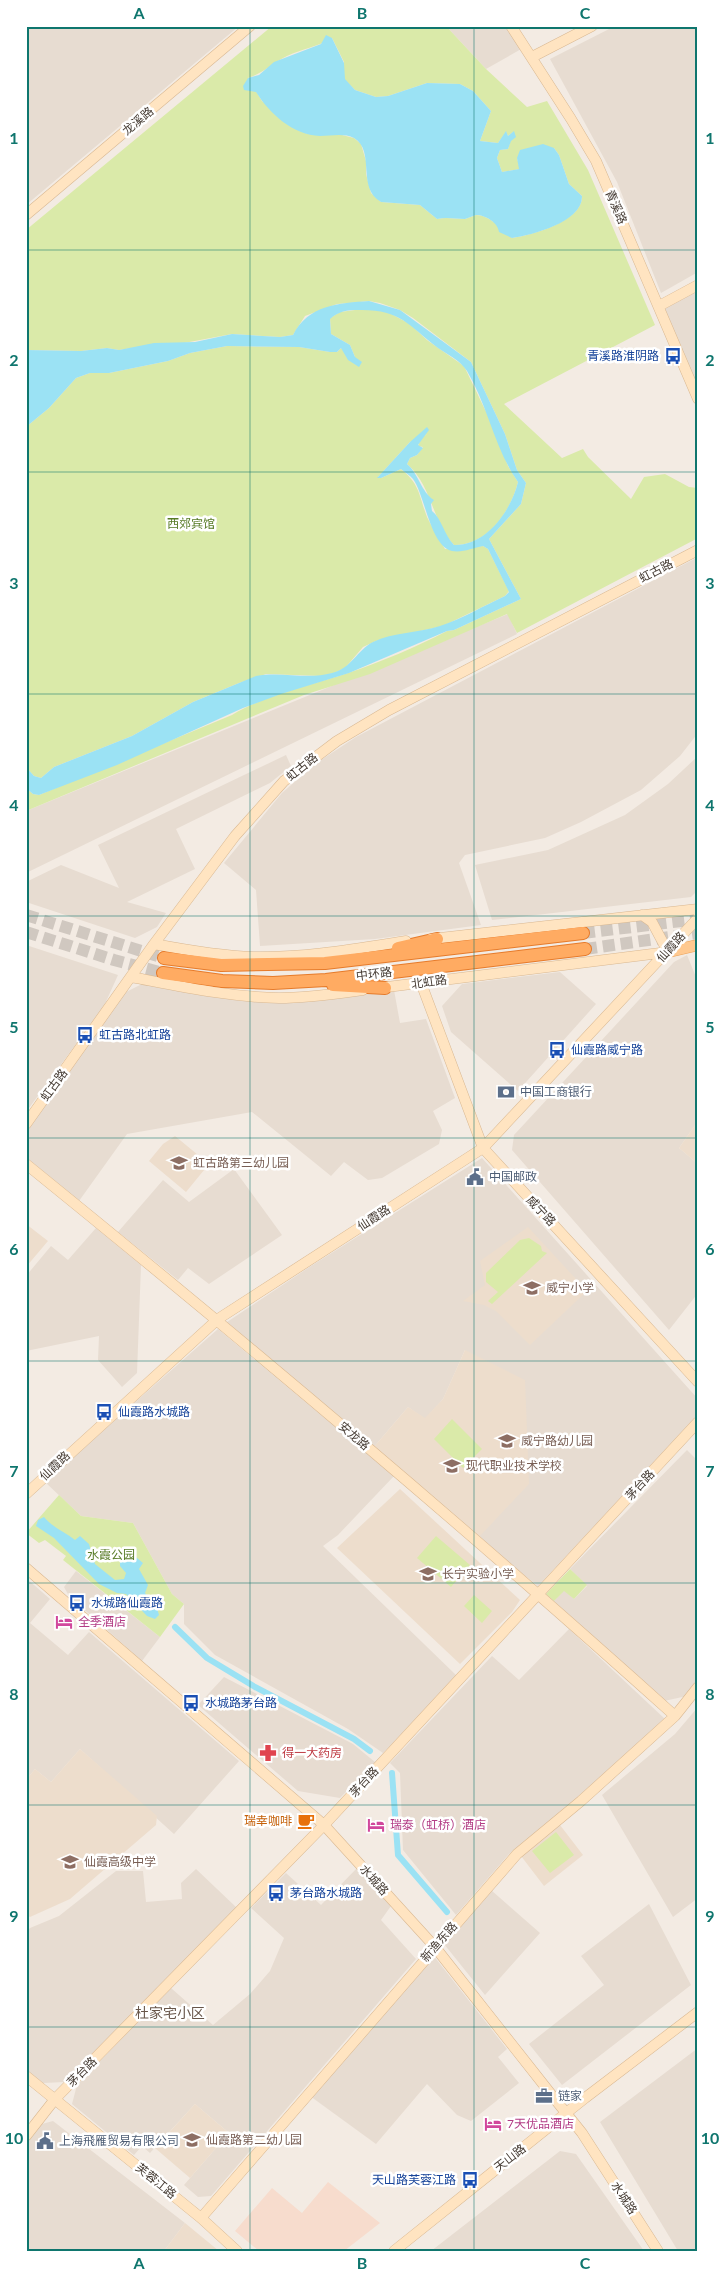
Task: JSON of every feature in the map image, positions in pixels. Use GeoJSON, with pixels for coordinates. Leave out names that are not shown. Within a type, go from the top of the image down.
{"type":"FeatureCollection","features":[{"type":"Feature","properties":{"kind":"highway","name":"中环路"},"geometry":{"type":"LineString","coordinates":[[164,958],[221,965],[273,966],[336,962],[583,933]]}},
{"type":"Feature","properties":{"kind":"highway"},"geometry":{"type":"LineString","coordinates":[[336,962],[437,939]]}},
{"type":"Feature","properties":{"kind":"highway","name":"中环路"},"geometry":{"type":"LineString","coordinates":[[163,973],[222,981],[284,983],[326,980],[585,949]]}},
{"type":"Feature","properties":{"kind":"highway"},"geometry":{"type":"LineString","coordinates":[[284,983],[385,988]]}},
{"type":"Feature","properties":{"kind":"main road","name":"北虹路"},"geometry":{"type":"LineString","coordinates":[[668,952],[698,945]]}},
{"type":"Feature","properties":{"kind":"street","name":"龙溪路"},"geometry":{"type":"LineString","coordinates":[[26,215],[250,26]]}},
{"type":"Feature","properties":{"kind":"street","name":"青溪路"},"geometry":{"type":"LineString","coordinates":[[512,26],[596,161],[698,399]]}},
{"type":"Feature","properties":{"kind":"street"},"geometry":{"type":"LineString","coordinates":[[532,57],[592,26]]}},
{"type":"Feature","properties":{"kind":"street"},"geometry":{"type":"LineString","coordinates":[[658,306],[698,285]]}},
{"type":"Feature","properties":{"kind":"street","name":"虹古路"},"geometry":{"type":"LineString","coordinates":[[26,1124],[154,944],[235,836],[278,787],[307,762],[337,741],[389,710],[698,550]]}},
{"type":"Feature","properties":{"kind":"street"},"geometry":{"type":"LineString","coordinates":[[154,944],[202,952],[253,957],[318,954],[409,941],[698,909]]}},
{"type":"Feature","properties":{"kind":"street"},"geometry":{"type":"LineString","coordinates":[[642,915],[652,922],[668,952]]}},
{"type":"Feature","properties":{"kind":"street","name":"仙霞路"},"geometry":{"type":"LineString","coordinates":[[26,1494],[218,1319],[483,1148],[698,918]]}},
{"type":"Feature","properties":{"kind":"street","name":"北虹路"},"geometry":{"type":"LineString","coordinates":[[131,977],[262,997],[340,995],[668,952]]}},
{"type":"Feature","properties":{"kind":"street","name":"威宁路"},"geometry":{"type":"LineString","coordinates":[[421,983],[483,1148],[698,1382]]}},
{"type":"Feature","properties":{"kind":"street","name":"安龙路"},"geometry":{"type":"LineString","coordinates":[[26,1164],[218,1319],[539,1594],[674,1716]]}},
{"type":"Feature","properties":{"kind":"street","name":"茅台路"},"geometry":{"type":"LineString","coordinates":[[26,2136],[55,2099],[324,1825],[698,1422]]}},
{"type":"Feature","properties":{"kind":"street","name":"水城路"},"geometry":{"type":"LineString","coordinates":[[26,1568],[324,1825],[435,1947],[582,2133],[658,2251]]}},
{"type":"Feature","properties":{"kind":"street","name":"新渔东路"},"geometry":{"type":"LineString","coordinates":[[201,2218],[517,1854],[581,1801],[674,1716],[698,1687]]}},
{"type":"Feature","properties":{"kind":"street","name":"天山路"},"geometry":{"type":"LineString","coordinates":[[394,2251],[698,2012]]}},
{"type":"Feature","properties":{"kind":"street","name":"芙蓉江路"},"geometry":{"type":"LineString","coordinates":[[26,2076],[201,2218],[237,2251]]}},
{"type":"Feature","properties":{"kind":"shaded area"},"geometry":{"type":"Polygon","coordinates":[[[26,26],[239,26],[26,205],[26,26]]]}},
{"type":"Feature","properties":{"kind":"shaded area"},"geometry":{"type":"Polygon","coordinates":[[[446,26],[508,26],[523,48],[486,69],[446,26]]]}},
{"type":"Feature","properties":{"kind":"shaded area"},"geometry":{"type":"Polygon","coordinates":[[[615,26],[698,26],[698,272],[661,293],[617,182],[550,59],[615,26]]]}},
{"type":"Feature","properties":{"kind":"shaded area"},"geometry":{"type":"Polygon","coordinates":[[[698,289],[698,397],[661,310],[698,289]]]}},
{"type":"Feature","properties":{"kind":"shaded area"},"geometry":{"type":"Polygon","coordinates":[[[698,557],[698,733],[680,756],[641,790],[581,822],[545,838],[465,855],[459,863],[481,925],[375,939],[260,946],[256,890],[224,863],[282,793],[315,764],[356,737],[698,557]]]}},
{"type":"Feature","properties":{"kind":"shaded area"},"geometry":{"type":"Polygon","coordinates":[[[508,614],[517,634],[26,873],[26,811],[508,614]]]}},
{"type":"Feature","properties":{"kind":"shaded area"},"geometry":{"type":"Polygon","coordinates":[[[286,755],[291,766],[270,783],[176,829],[195,869],[127,902],[166,913],[157,927],[135,938],[26,902],[26,882],[61,865],[119,888],[98,845],[286,755]]]}},
{"type":"Feature","properties":{"kind":"shaded area"},"geometry":{"type":"Polygon","coordinates":[[[698,756],[698,890],[691,897],[492,920],[475,865],[548,850],[625,815],[668,784],[698,756]]]}},
{"type":"Feature","properties":{"kind":"shaded area"},"geometry":{"type":"Polygon","coordinates":[[[26,945],[118,975],[104,1006],[26,1112],[26,945]]]}},
{"type":"Feature","properties":{"kind":"shaded area"},"geometry":{"type":"Polygon","coordinates":[[[687,955],[698,982],[698,1121],[679,1148],[698,1164],[698,1293],[669,1330],[512,1150],[514,1135],[674,962],[687,955]]]}},
{"type":"Feature","properties":{"kind":"shaded area"},"geometry":{"type":"Polygon","coordinates":[[[560,972],[596,1004],[518,1091],[451,1032],[442,1006],[462,984],[560,972]]]}},
{"type":"Feature","properties":{"kind":"shaded area"},"geometry":{"type":"Polygon","coordinates":[[[142,984],[236,1000],[276,1001],[323,1000],[394,990],[400,1023],[426,1019],[455,1098],[433,1111],[442,1130],[439,1144],[382,1178],[368,1180],[344,1162],[331,1176],[252,1112],[127,1134],[79,1201],[26,1157],[26,1129],[124,993],[142,984]]]}},
{"type":"Feature","properties":{"kind":"shaded area"},"geometry":{"type":"Polygon","coordinates":[[[698,1121],[698,1164],[679,1148],[698,1121]]]}},
{"type":"Feature","properties":{"kind":"shaded area","name":"虹古路第三幼儿园"},"geometry":{"type":"Polygon","coordinates":[[[175,1136],[209,1164],[186,1192],[149,1161],[163,1144],[175,1136]]]}},
{"type":"Feature","properties":{"kind":"shaded area"},"geometry":{"type":"Polygon","coordinates":[[[482,1158],[698,1399],[698,1415],[538,1586],[478,1538],[465,1350],[443,1399],[425,1419],[408,1407],[373,1448],[227,1322],[311,1266],[482,1158]]]}},
{"type":"Feature","properties":{"kind":"shaded area"},"geometry":{"type":"Polygon","coordinates":[[[234,1169],[282,1235],[209,1284],[188,1268],[178,1280],[118,1232],[163,1180],[189,1202],[234,1169]]]}},
{"type":"Feature","properties":{"kind":"shaded area"},"geometry":{"type":"Polygon","coordinates":[[[26,1224],[48,1241],[26,1267],[26,1224]]]}},
{"type":"Feature","properties":{"kind":"shaded area","name":"威宁小学"},"geometry":{"type":"Polygon","coordinates":[[[528,1227],[587,1291],[530,1345],[496,1311],[484,1305],[463,1301],[485,1285],[480,1261],[528,1227]]]}},
{"type":"Feature","properties":{"kind":"shaded area"},"geometry":{"type":"Polygon","coordinates":[[[96,1228],[141,1265],[137,1373],[122,1387],[98,1360],[99,1336],[26,1351],[26,1276],[51,1246],[68,1260],[96,1228]]]}},
{"type":"Feature","properties":{"kind":"shaded area"},"geometry":{"type":"Polygon","coordinates":[[[218,1329],[394,1476],[338,1535],[323,1546],[457,1676],[383,1753],[348,1729],[215,1655],[184,1624],[184,1604],[172,1594],[133,1523],[81,1516],[45,1482],[218,1329]]]}},
{"type":"Feature","properties":{"kind":"shaded area","name":"现代职业技术学校"},"geometry":{"type":"Polygon","coordinates":[[[465,1350],[525,1380],[529,1484],[478,1538],[373,1448],[408,1407],[425,1418],[443,1399],[465,1350]]]}},
{"type":"Feature","properties":{"kind":"shaded area"},"geometry":{"type":"Polygon","coordinates":[[[687,1450],[698,1461],[698,1682],[687,1696],[664,1701],[554,1601],[564,1590],[574,1599],[587,1586],[570,1569],[687,1450]]]}},
{"type":"Feature","properties":{"kind":"shaded area","name":"长宁实验小学"},"geometry":{"type":"Polygon","coordinates":[[[400,1489],[520,1600],[512,1612],[460,1664],[337,1548],[400,1489]]]}},
{"type":"Feature","properties":{"kind":"shaded area"},"geometry":{"type":"Polygon","coordinates":[[[76,1571],[160,1637],[142,1661],[69,1596],[64,1587],[76,1571]]]}},
{"type":"Feature","properties":{"kind":"shaded area"},"geometry":{"type":"Polygon","coordinates":[[[26,1578],[50,1599],[30,1623],[68,1655],[89,1632],[239,1761],[174,1834],[80,1749],[51,1782],[35,1769],[26,1780],[26,1578]]]}},
{"type":"Feature","properties":{"kind":"shaded area"},"geometry":{"type":"Polygon","coordinates":[[[569,1629],[665,1719],[585,1792],[509,1854],[456,1915],[403,1850],[400,1773],[390,1763],[492,1656],[519,1680],[569,1629]]]}},
{"type":"Feature","properties":{"kind":"shaded area"},"geometry":{"type":"Polygon","coordinates":[[[224,1677],[353,1744],[375,1762],[340,1798],[298,1791],[198,1705],[224,1677]]]}},
{"type":"Feature","properties":{"kind":"shaded area"},"geometry":{"type":"Polygon","coordinates":[[[698,1707],[698,1898],[673,1917],[602,1795],[675,1734],[698,1707]]]}},
{"type":"Feature","properties":{"kind":"shaded area","name":"仙霞高级中学"},"geometry":{"type":"Polygon","coordinates":[[[80,1749],[157,1816],[156,1825],[70,1899],[30,1917],[26,1914],[26,1780],[35,1769],[51,1782],[80,1749]]]}},
{"type":"Feature","properties":{"kind":"shaded area"},"geometry":{"type":"Polygon","coordinates":[[[560,1825],[583,1855],[544,1886],[521,1856],[560,1825]]]}},
{"type":"Feature","properties":{"kind":"shaded area"},"geometry":{"type":"Polygon","coordinates":[[[357,1868],[391,1906],[381,1920],[416,1959],[211,2196],[198,2197],[184,2185],[229,2133],[195,2104],[150,2153],[142,2146],[134,2155],[72,2104],[77,2085],[171,1988],[213,2025],[250,1994],[270,1971],[284,1938],[251,1908],[286,1873],[321,1905],[357,1868]]]}},
{"type":"Feature","properties":{"kind":"shaded area"},"geometry":{"type":"Polygon","coordinates":[[[196,1869],[237,1908],[65,2082],[43,2083],[26,2070],[26,1933],[30,1928],[59,1916],[116,1871],[143,1871],[146,1902],[182,1899],[181,1883],[196,1869]]]}},
{"type":"Feature","properties":{"kind":"shaded area"},"geometry":{"type":"Polygon","coordinates":[[[491,1890],[540,1933],[485,1995],[444,1944],[491,1890]]]}},
{"type":"Feature","properties":{"kind":"shaded area"},"geometry":{"type":"Polygon","coordinates":[[[649,1904],[691,1985],[562,2085],[529,2044],[604,1985],[581,1956],[649,1904]]]}},
{"type":"Feature","properties":{"kind":"shaded area"},"geometry":{"type":"Polygon","coordinates":[[[433,1955],[507,2049],[498,2057],[519,2083],[471,2121],[457,2115],[427,2084],[376,2144],[310,2096],[433,1955]]]}},
{"type":"Feature","properties":{"kind":"shaded area"},"geometry":{"type":"Polygon","coordinates":[[[698,2048],[698,2251],[678,2251],[600,2122],[698,2048]]]}},
{"type":"Feature","properties":{"kind":"shaded area","name":"仙霞路第二幼儿园"},"geometry":{"type":"Polygon","coordinates":[[[195,2104],[229,2133],[190,2178],[155,2148],[195,2104]]]}},
{"type":"Feature","properties":{"kind":"shaded area"},"geometry":{"type":"Polygon","coordinates":[[[53,2121],[185,2223],[164,2251],[26,2251],[26,2145],[42,2124],[53,2121]]]}},
{"type":"Feature","properties":{"kind":"shaded area"},"geometry":{"type":"Polygon","coordinates":[[[560,2151],[576,2154],[644,2251],[431,2251],[560,2151]]]}},
{"type":"Feature","properties":{"kind":"shaded area"},"geometry":{"type":"Polygon","coordinates":[[[328,2182],[380,2223],[344,2251],[259,2251],[235,2231],[272,2188],[302,2213],[328,2182]]]}},
{"type":"Feature","properties":{"kind":"shaded area"},"geometry":{"type":"Polygon","coordinates":[[[185,2223],[219,2251],[164,2251],[185,2223]]]}},
{"type":"Feature","properties":{"kind":"green space"},"geometry":{"type":"Polygon","coordinates":[[[272,26],[446,26],[486,69],[527,107],[547,101],[588,170],[655,325],[504,404],[562,458],[583,449],[588,457],[631,499],[644,477],[665,474],[689,487],[698,488],[698,538],[517,633],[507,614],[370,674],[304,695],[26,811],[26,788],[33,794],[39,795],[232,715],[259,701],[386,659],[521,599],[489,539],[521,504],[526,483],[517,470],[505,434],[471,362],[413,318],[400,310],[380,303],[369,301],[337,304],[305,316],[293,335],[280,337],[232,334],[184,343],[164,343],[119,350],[107,348],[81,351],[26,350],[26,230],[272,26]],[[332,38],[287,56],[248,78],[262,101],[307,134],[342,135],[354,138],[361,144],[371,193],[381,202],[420,205],[437,219],[465,219],[476,215],[486,217],[512,238],[532,234],[555,225],[574,213],[580,205],[582,196],[569,184],[559,155],[554,148],[517,158],[520,169],[502,172],[497,158],[500,150],[508,149],[513,132],[508,136],[506,132],[498,143],[480,141],[491,111],[473,91],[460,84],[427,83],[388,96],[376,97],[355,90],[344,79],[344,62],[332,38]]]}},
{"type":"Feature","properties":{"kind":"green space","name":"西郊宾馆"},"geometry":{"type":"Polygon","coordinates":[[[370,308],[384,310],[410,324],[427,340],[464,366],[491,422],[508,466],[518,482],[510,504],[496,525],[477,540],[466,544],[454,545],[441,526],[422,482],[407,464],[410,458],[417,455],[423,447],[418,446],[421,438],[427,434],[410,442],[378,477],[381,478],[401,469],[415,485],[427,517],[445,549],[483,546],[488,549],[509,591],[505,596],[443,626],[376,641],[363,647],[345,668],[334,673],[321,676],[266,674],[239,683],[193,702],[132,736],[54,767],[41,778],[34,776],[26,767],[26,427],[49,408],[76,378],[90,373],[109,373],[227,346],[299,347],[330,352],[337,352],[341,348],[355,357],[350,345],[331,334],[330,318],[340,312],[370,308]]]}},
{"type":"Feature","properties":{"kind":"green space"},"geometry":{"type":"Polygon","coordinates":[[[529,1238],[541,1246],[542,1251],[547,1253],[492,1304],[488,1301],[498,1292],[486,1282],[486,1273],[520,1240],[529,1238]]]}},
{"type":"Feature","properties":{"kind":"green space"},"geometry":{"type":"Polygon","coordinates":[[[452,1419],[482,1449],[463,1468],[434,1439],[452,1419]]]}},
{"type":"Feature","properties":{"kind":"green space","name":"水霞公园"},"geometry":{"type":"Polygon","coordinates":[[[59,1495],[81,1516],[133,1523],[172,1594],[184,1604],[160,1637],[63,1560],[66,1556],[45,1540],[39,1543],[26,1533],[59,1495]]]}},
{"type":"Feature","properties":{"kind":"green space"},"geometry":{"type":"Polygon","coordinates":[[[436,1536],[470,1565],[451,1587],[417,1558],[436,1536]]]}},
{"type":"Feature","properties":{"kind":"green space"},"geometry":{"type":"Polygon","coordinates":[[[570,1569],[587,1585],[574,1599],[564,1591],[554,1601],[546,1594],[570,1569]]]}},
{"type":"Feature","properties":{"kind":"green space"},"geometry":{"type":"Polygon","coordinates":[[[474,1595],[492,1611],[482,1623],[464,1606],[474,1595]]]}},
{"type":"Feature","properties":{"kind":"green space"},"geometry":{"type":"Polygon","coordinates":[[[556,1832],[574,1855],[550,1873],[532,1851],[556,1832]]]}},
{"type":"Feature","properties":{"kind":"water"},"geometry":{"type":"Polygon","coordinates":[[[326,35],[332,38],[344,63],[345,79],[355,90],[376,97],[388,96],[427,83],[460,84],[473,91],[491,111],[480,141],[498,143],[506,131],[508,136],[514,131],[516,137],[511,141],[508,149],[500,150],[497,158],[502,172],[519,169],[517,158],[520,150],[543,144],[554,148],[559,155],[569,184],[582,196],[580,205],[566,220],[555,226],[532,234],[512,238],[499,232],[494,223],[484,216],[476,215],[465,219],[437,219],[420,205],[381,202],[369,188],[364,152],[354,138],[342,135],[310,135],[301,132],[275,115],[256,92],[244,90],[243,86],[248,78],[259,75],[274,62],[321,44],[326,35]]]}},
{"type":"Feature","properties":{"kind":"water"},"geometry":{"type":"Polygon","coordinates":[[[369,301],[400,310],[471,362],[505,434],[517,470],[526,483],[521,504],[489,539],[521,599],[454,630],[447,631],[349,673],[243,708],[117,765],[39,795],[33,794],[26,788],[26,767],[34,776],[41,778],[54,767],[132,736],[193,702],[256,676],[275,674],[313,676],[339,671],[349,664],[367,645],[373,642],[389,636],[448,623],[505,596],[509,592],[488,549],[483,546],[464,551],[452,551],[444,547],[438,540],[417,486],[410,476],[401,469],[377,478],[410,442],[427,427],[429,430],[418,445],[423,448],[417,455],[410,458],[407,464],[426,492],[434,500],[431,504],[432,511],[454,545],[466,544],[477,540],[495,525],[510,504],[518,482],[503,456],[481,399],[467,371],[457,361],[394,315],[372,310],[354,310],[340,313],[330,319],[331,334],[350,345],[355,357],[362,362],[359,367],[348,360],[341,348],[337,352],[330,352],[299,347],[227,346],[190,353],[168,361],[109,373],[90,373],[76,378],[49,408],[26,427],[26,350],[81,351],[107,348],[119,350],[154,343],[195,342],[232,334],[280,337],[293,335],[307,317],[325,308],[369,301]]]}},
{"type":"Feature","properties":{"kind":"water"},"geometry":{"type":"Polygon","coordinates":[[[44,1517],[75,1540],[80,1536],[89,1544],[95,1564],[115,1580],[124,1579],[126,1573],[120,1566],[120,1561],[131,1553],[143,1563],[139,1569],[148,1585],[145,1593],[157,1608],[159,1615],[155,1619],[147,1616],[126,1594],[117,1593],[99,1584],[54,1538],[36,1526],[38,1520],[44,1517]]]}},
{"type":"Feature","properties":{"kind":"waterway"},"geometry":{"type":"LineString","coordinates":[[175,1627],[207,1658],[255,1687],[354,1739],[370,1751]]}},
{"type":"Feature","properties":{"kind":"waterway"},"geometry":{"type":"LineString","coordinates":[[392,1773],[398,1855],[447,1912]]}},
{"type":"Feature","properties":{"kind":"tunnel"},"geometry":{"type":"LineString","coordinates":[[26,915],[164,958]]}},
{"type":"Feature","properties":{"kind":"tunnel"},"geometry":{"type":"LineString","coordinates":[[583,933],[698,919]]}},
{"type":"Feature","properties":{"kind":"tunnel"},"geometry":{"type":"LineString","coordinates":[[26,932],[114,960],[163,973]]}},
{"type":"Feature","properties":{"kind":"tunnel"},"geometry":{"type":"LineString","coordinates":[[585,949],[698,933]]}},
{"type":"Feature","properties":{"kind":"place","name":"青溪路淮阴路"},"geometry":{"type":"Point","coordinates":[673,356]}},
{"type":"Feature","properties":{"kind":"place","name":"虹古路北虹路"},"geometry":{"type":"Point","coordinates":[85,1035]}},
{"type":"Feature","properties":{"kind":"place","name":"仙霞路威宁路"},"geometry":{"type":"Point","coordinates":[557,1050]}},
{"type":"Feature","properties":{"kind":"place","name":"中国工商银行"},"geometry":{"type":"Point","coordinates":[506,1092]}},
{"type":"Feature","properties":{"kind":"place","name":"虹古路第三幼儿园"},"geometry":{"type":"Point","coordinates":[179,1163]}},
{"type":"Feature","properties":{"kind":"place","name":"中国邮政"},"geometry":{"type":"Point","coordinates":[475,1177]}},
{"type":"Feature","properties":{"kind":"place","name":"威宁小学"},"geometry":{"type":"Point","coordinates":[532,1288]}},
{"type":"Feature","properties":{"kind":"place","name":"仙霞路水城路"},"geometry":{"type":"Point","coordinates":[104,1412]}},
{"type":"Feature","properties":{"kind":"place","name":"威宁路幼儿园"},"geometry":{"type":"Point","coordinates":[507,1441]}},
{"type":"Feature","properties":{"kind":"place","name":"现代职业技术学校"},"geometry":{"type":"Point","coordinates":[452,1466]}},
{"type":"Feature","properties":{"kind":"place","name":"长宁实验小学"},"geometry":{"type":"Point","coordinates":[428,1574]}},
{"type":"Feature","properties":{"kind":"place","name":"水城路仙霞路"},"geometry":{"type":"Point","coordinates":[77,1603]}},
{"type":"Feature","properties":{"kind":"place","name":"全季酒店"},"geometry":{"type":"Point","coordinates":[64,1622]}},
{"type":"Feature","properties":{"kind":"place","name":"水城路茅台路"},"geometry":{"type":"Point","coordinates":[191,1703]}},
{"type":"Feature","properties":{"kind":"place","name":"得一大药房"},"geometry":{"type":"Point","coordinates":[268,1753]}},
{"type":"Feature","properties":{"kind":"place","name":"瑞幸咖啡"},"geometry":{"type":"Point","coordinates":[306,1821]}},
{"type":"Feature","properties":{"kind":"place","name":"瑞泰（虹桥）酒店"},"geometry":{"type":"Point","coordinates":[376,1825]}},
{"type":"Feature","properties":{"kind":"place","name":"仙霞高级中学"},"geometry":{"type":"Point","coordinates":[70,1862]}},
{"type":"Feature","properties":{"kind":"place","name":"茅台路水城路"},"geometry":{"type":"Point","coordinates":[276,1893]}},
{"type":"Feature","properties":{"kind":"place","name":"链家"},"geometry":{"type":"Point","coordinates":[544,2096]}},
{"type":"Feature","properties":{"kind":"place","name":"7天优品酒店"},"geometry":{"type":"Point","coordinates":[493,2124]}},
{"type":"Feature","properties":{"kind":"place","name":"仙霞路第二幼儿园"},"geometry":{"type":"Point","coordinates":[192,2140]}},
{"type":"Feature","properties":{"kind":"place","name":"上海飛雁贸易有限公司"},"geometry":{"type":"Point","coordinates":[45,2141]}},
{"type":"Feature","properties":{"kind":"place","name":"天山路芙蓉江路"},"geometry":{"type":"Point","coordinates":[470,2180]}},
{"type":"Feature","properties":{"kind":"district","name":"杜家宅小区"},"geometry":{"type":"Point","coordinates":[170,2013]}}]}
